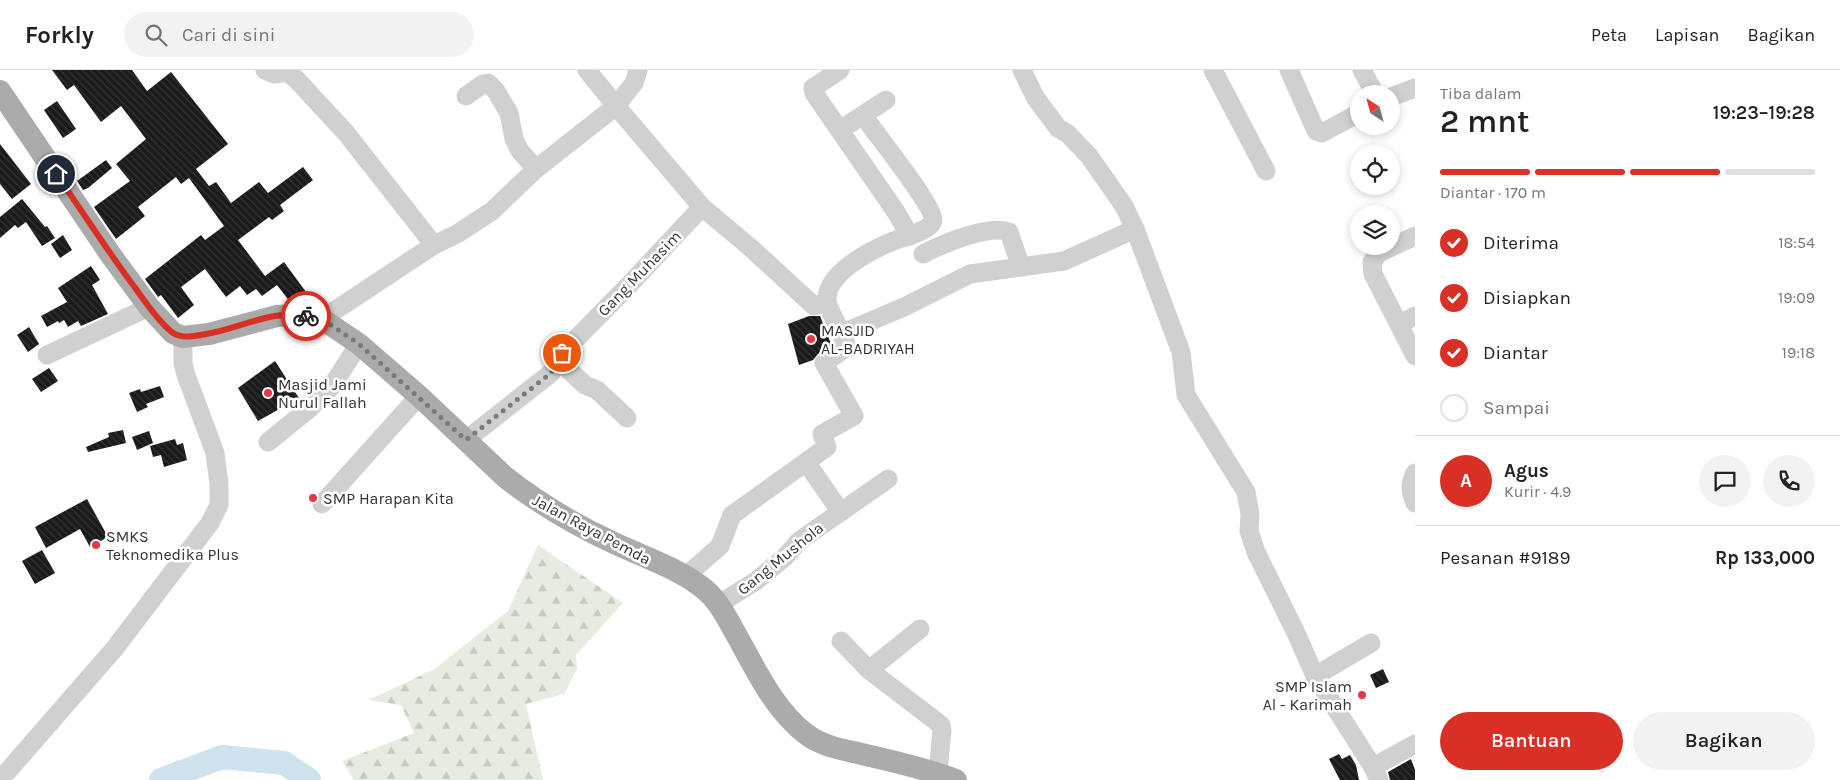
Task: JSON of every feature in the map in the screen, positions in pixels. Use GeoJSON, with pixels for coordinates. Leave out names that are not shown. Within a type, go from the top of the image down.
{"type":"FeatureCollection","features":[{"type":"Feature","properties":{"kind":"main road"},"geometry":{"type":"LineString","coordinates":[[0,91],[110,254],[149,307],[173,332],[183,337]]}},
{"type":"Feature","properties":{"kind":"main road","name":"Jalan Raya Pemda"},"geometry":{"type":"LineString","coordinates":[[183,337],[209,334],[277,316],[299,314],[322,319],[359,344],[419,396],[505,477],[548,508],[599,536],[687,569],[700,586],[719,604],[771,694],[786,716],[806,734],[822,744],[947,777]]}},
{"type":"Feature","properties":{"kind":"street"},"geometry":{"type":"LineString","coordinates":[[266,70],[274,74],[288,71],[297,80],[346,133],[434,245]]}},
{"type":"Feature","properties":{"kind":"street"},"geometry":{"type":"LineString","coordinates":[[587,70],[702,207],[751,248],[814,306],[827,302]]}},
{"type":"Feature","properties":{"kind":"street"},"geometry":{"type":"LineString","coordinates":[[322,319],[434,245],[457,234],[492,211],[536,169],[616,106],[634,83],[638,70]]}},
{"type":"Feature","properties":{"kind":"street"},"geometry":{"type":"LineString","coordinates":[[840,70],[813,88],[814,93],[896,212],[910,236]]}},
{"type":"Feature","properties":{"kind":"street"},"geometry":{"type":"LineString","coordinates":[[1022,70],[1035,97],[1058,128],[1068,134],[1094,163],[1124,206],[1135,229],[1181,352],[1186,395],[1246,492],[1250,514],[1249,531],[1256,552],[1296,633],[1314,676],[1376,774],[1415,744]]}},
{"type":"Feature","properties":{"kind":"street"},"geometry":{"type":"LineString","coordinates":[[1213,70],[1266,171]]}},
{"type":"Feature","properties":{"kind":"street"},"geometry":{"type":"LineString","coordinates":[[1289,70],[1316,131],[1322,133],[1350,118]]}},
{"type":"Feature","properties":{"kind":"street"},"geometry":{"type":"LineString","coordinates":[[1362,70],[1370,85]]}},
{"type":"Feature","properties":{"kind":"street"},"geometry":{"type":"LineString","coordinates":[[466,96],[483,84],[488,84],[496,91],[509,114],[514,139],[520,151],[536,169]]}},
{"type":"Feature","properties":{"kind":"street"},"geometry":{"type":"LineString","coordinates":[[1400,94],[1415,88]]}},
{"type":"Feature","properties":{"kind":"street"},"geometry":{"type":"LineString","coordinates":[[840,130],[886,100]]}},
{"type":"Feature","properties":{"kind":"street"},"geometry":{"type":"LineString","coordinates":[[687,569],[720,546],[732,515],[828,447],[822,434],[854,416],[824,364],[847,347],[827,302],[829,286],[834,278],[845,268],[890,242],[910,236],[930,226],[933,222],[933,217],[925,201],[865,118]]}},
{"type":"Feature","properties":{"kind":"street","name":"Gang Muhasim"},"geometry":{"type":"LineString","coordinates":[[466,440],[551,373],[562,353],[702,207]]}},
{"type":"Feature","properties":{"kind":"street"},"geometry":{"type":"LineString","coordinates":[[841,333],[906,306],[970,274],[1064,262],[1135,229]]}},
{"type":"Feature","properties":{"kind":"street"},"geometry":{"type":"LineString","coordinates":[[923,254],[955,239],[1003,230],[1009,232],[1020,267]]}},
{"type":"Feature","properties":{"kind":"street"},"geometry":{"type":"LineString","coordinates":[[1415,236],[1379,253],[1372,262],[1373,274],[1407,320],[1415,356]]}},
{"type":"Feature","properties":{"kind":"street"},"geometry":{"type":"LineString","coordinates":[[47,355],[149,307]]}},
{"type":"Feature","properties":{"kind":"street"},"geometry":{"type":"LineString","coordinates":[[1,776],[115,648],[210,523],[219,505],[219,484],[215,453],[186,375],[183,363],[183,337]]}},
{"type":"Feature","properties":{"kind":"street"},"geometry":{"type":"LineString","coordinates":[[268,442],[310,408],[332,386],[359,344]]}},
{"type":"Feature","properties":{"kind":"street"},"geometry":{"type":"LineString","coordinates":[[559,361],[585,385],[597,390],[627,418]]}},
{"type":"Feature","properties":{"kind":"street"},"geometry":{"type":"LineString","coordinates":[[322,504],[419,396]]}},
{"type":"Feature","properties":{"kind":"street","name":"Gang Mushola"},"geometry":{"type":"LineString","coordinates":[[806,462],[840,510]]}},
{"type":"Feature","properties":{"kind":"street"},"geometry":{"type":"LineString","coordinates":[[1415,473],[1410,483],[1415,503]]}},
{"type":"Feature","properties":{"kind":"street","name":"Gang Mushola"},"geometry":{"type":"LineString","coordinates":[[719,604],[756,581],[785,557],[799,541],[840,510],[888,479]]}},
{"type":"Feature","properties":{"kind":"street"},"geometry":{"type":"LineString","coordinates":[[869,670],[920,629]]}},
{"type":"Feature","properties":{"kind":"street"},"geometry":{"type":"LineString","coordinates":[[841,641],[869,670],[940,725],[947,777]]}},
{"type":"Feature","properties":{"kind":"street"},"geometry":{"type":"LineString","coordinates":[[1314,676],[1371,643]]}},
{"type":"Feature","properties":{"kind":"green space"},"geometry":{"type":"Polygon","coordinates":[[[538,545],[623,603],[576,655],[577,669],[564,694],[526,704],[543,780],[354,780],[342,761],[414,733],[401,705],[368,700],[433,670],[508,611],[538,545]]]}},
{"type":"Feature","properties":{"kind":"building"},"geometry":{"type":"Polygon","coordinates":[[[52,70],[132,70],[147,91],[171,72],[228,144],[196,169],[209,186],[216,182],[231,203],[259,182],[268,193],[303,167],[313,180],[280,205],[284,211],[272,220],[269,217],[238,240],[265,276],[284,262],[306,292],[290,302],[277,285],[262,296],[256,289],[247,295],[240,286],[226,297],[205,269],[181,287],[194,305],[178,318],[161,295],[158,297],[145,279],[201,235],[205,240],[224,226],[189,178],[181,184],[176,177],[138,207],[145,216],[116,239],[94,207],[130,181],[116,164],[146,139],[121,106],[101,122],[74,85],[67,90],[52,70]]]}},
{"type":"Feature","properties":{"kind":"building"},"geometry":{"type":"Polygon","coordinates":[[[57,101],[76,129],[63,138],[44,110],[57,101]]]}},
{"type":"Feature","properties":{"kind":"building"},"geometry":{"type":"Polygon","coordinates":[[[0,144],[31,184],[12,199],[0,184],[0,144]]]}},
{"type":"Feature","properties":{"kind":"building"},"geometry":{"type":"Polygon","coordinates":[[[106,160],[112,168],[83,190],[77,181],[106,160]]]}},
{"type":"Feature","properties":{"kind":"building"},"geometry":{"type":"Polygon","coordinates":[[[22,199],[45,227],[47,226],[55,238],[42,246],[26,222],[18,228],[15,225],[0,238],[0,217],[22,199]]]}},
{"type":"Feature","properties":{"kind":"building"},"geometry":{"type":"Polygon","coordinates":[[[63,235],[72,250],[60,258],[51,244],[63,235]]]}},
{"type":"Feature","properties":{"kind":"building"},"geometry":{"type":"Polygon","coordinates":[[[91,266],[100,280],[92,285],[108,314],[81,326],[78,321],[68,327],[64,320],[47,327],[41,316],[67,302],[58,288],[91,266]]]}},
{"type":"Feature","properties":{"kind":"building","name":"MASJID AL-BADRIYAH"},"geometry":{"type":"Polygon","coordinates":[[[809,316],[820,316],[831,344],[813,360],[799,365],[788,324],[809,316]]]}},
{"type":"Feature","properties":{"kind":"building"},"geometry":{"type":"Polygon","coordinates":[[[29,327],[39,344],[28,352],[17,335],[29,327]]]}},
{"type":"Feature","properties":{"kind":"building","name":"Masjid Jami Nurul Fallah"},"geometry":{"type":"Polygon","coordinates":[[[275,361],[299,398],[258,421],[238,388],[275,361]]]}},
{"type":"Feature","properties":{"kind":"building"},"geometry":{"type":"Polygon","coordinates":[[[49,368],[58,381],[41,392],[32,379],[49,368]]]}},
{"type":"Feature","properties":{"kind":"building"},"geometry":{"type":"Polygon","coordinates":[[[160,386],[164,397],[146,404],[148,407],[137,412],[129,393],[140,389],[141,392],[160,386]]]}},
{"type":"Feature","properties":{"kind":"building"},"geometry":{"type":"Polygon","coordinates":[[[123,430],[126,443],[88,452],[86,447],[109,437],[108,433],[123,430]]]}},
{"type":"Feature","properties":{"kind":"building"},"geometry":{"type":"Polygon","coordinates":[[[149,431],[153,443],[137,450],[132,437],[149,431]]]}},
{"type":"Feature","properties":{"kind":"building"},"geometry":{"type":"Polygon","coordinates":[[[175,439],[177,445],[183,443],[187,460],[164,467],[161,455],[153,457],[150,446],[175,439]]]}},
{"type":"Feature","properties":{"kind":"building"},"geometry":{"type":"Polygon","coordinates":[[[87,499],[108,537],[90,547],[80,529],[46,548],[35,527],[87,499]]]}},
{"type":"Feature","properties":{"kind":"building"},"geometry":{"type":"Polygon","coordinates":[[[42,550],[55,573],[35,584],[22,561],[42,550]]]}},
{"type":"Feature","properties":{"kind":"building"},"geometry":{"type":"Polygon","coordinates":[[[1383,669],[1389,682],[1376,688],[1370,675],[1383,669]]]}},
{"type":"Feature","properties":{"kind":"building"},"geometry":{"type":"Polygon","coordinates":[[[1339,754],[1342,759],[1350,755],[1356,765],[1359,780],[1340,780],[1329,759],[1339,754]]]}},
{"type":"Feature","properties":{"kind":"building"},"geometry":{"type":"Polygon","coordinates":[[[1411,759],[1415,770],[1415,780],[1390,780],[1388,772],[1411,759]]]}},
{"type":"Feature","properties":{"kind":"waterway"},"geometry":{"type":"LineString","coordinates":[[161,780],[222,757],[284,763],[309,780]]}},
{"type":"Feature","properties":{"kind":"way so far"},"geometry":{"type":"LineString","coordinates":[[306,316],[322,319],[359,344],[466,440],[551,373],[562,353]]}},
{"type":"Feature","properties":{"kind":"place","name":"MASJID AL-BADRIYAH"},"geometry":{"type":"Point","coordinates":[811,339]}},
{"type":"Feature","properties":{"kind":"place","name":"Masjid Jami Nurul Fallah"},"geometry":{"type":"Point","coordinates":[268,393]}},
{"type":"Feature","properties":{"kind":"place","name":"SMP Harapan Kita"},"geometry":{"type":"Point","coordinates":[313,498]}},
{"type":"Feature","properties":{"kind":"place","name":"SMKS Teknomedika Plus"},"geometry":{"type":"Point","coordinates":[96,545]}},
{"type":"Feature","properties":{"kind":"place","name":"SMP Islam Al - Karimah"},"geometry":{"type":"Point","coordinates":[1362,695]}},
{"type":"Feature","properties":{"kind":"route"},"geometry":{"type":"LineString","coordinates":[[56,174],[110,254],[149,307],[173,332],[183,337],[209,334],[277,316],[299,314],[306,316]]}}]}
